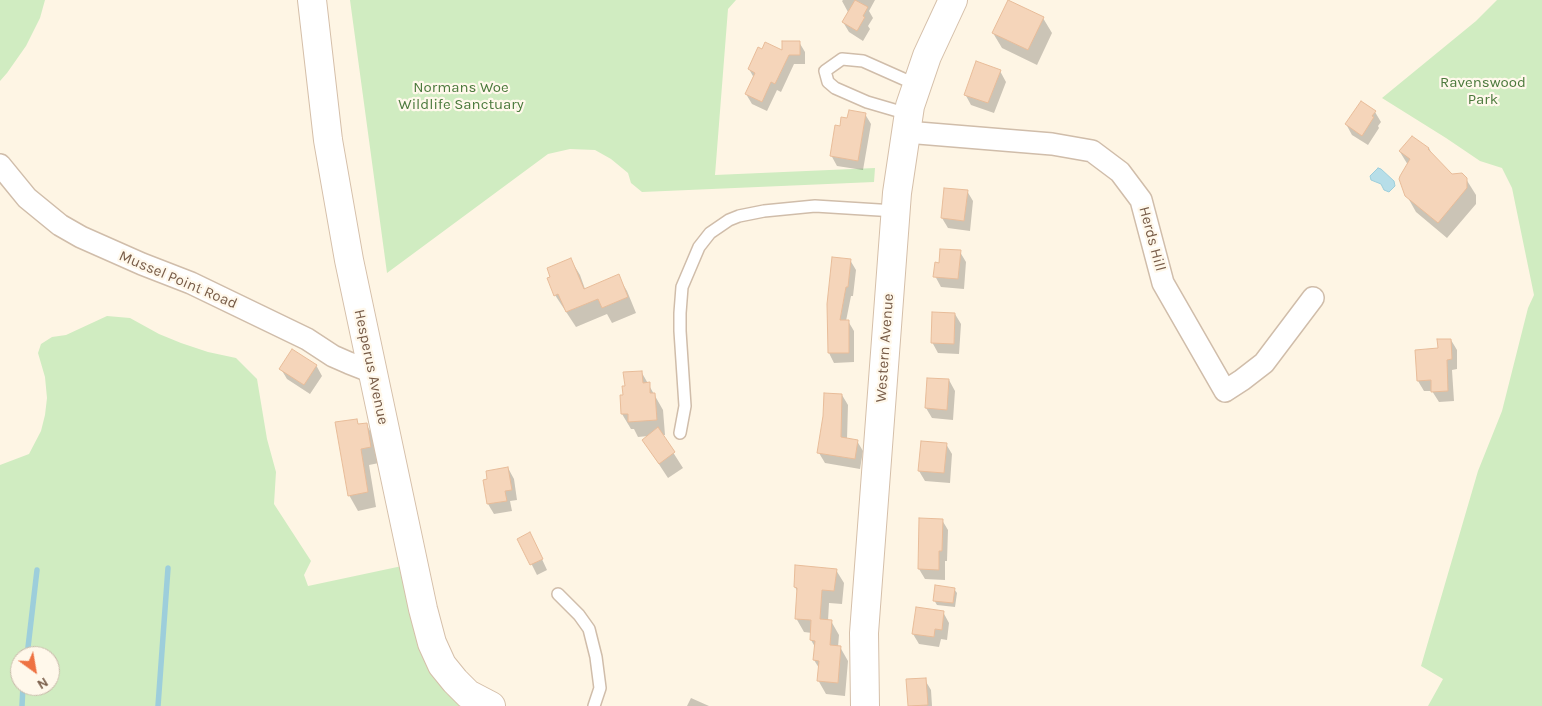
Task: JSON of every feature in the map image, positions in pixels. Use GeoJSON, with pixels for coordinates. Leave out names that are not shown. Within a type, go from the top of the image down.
{"type":"FeatureCollection","features":[{"type":"Feature","properties":{"kind":"street","name":"Hesperus Avenue"},"geometry":{"type":"LineString","coordinates":[[312,0],[328,140],[349,260],[421,599],[432,642],[442,665],[468,694],[491,706]]}},
{"type":"Feature","properties":{"kind":"street","name":"Western Avenue"},"geometry":{"type":"LineString","coordinates":[[865,706],[864,633],[895,211],[907,123],[917,85],[927,56],[953,0]]}},
{"type":"Feature","properties":{"kind":"street","name":"Herds Hill"},"geometry":{"type":"LineString","coordinates":[[907,123],[1092,151],[1120,172],[1141,200],[1163,283],[1225,390],[1242,380],[1264,362],[1313,298]]}},
{"type":"Feature","properties":{"kind":"street","name":"Mussel Point Road"},"geometry":{"type":"LineString","coordinates":[[0,165],[27,198],[60,225],[81,237],[191,283],[307,339],[349,364],[372,372]]}},
{"type":"Feature","properties":{"kind":"lane"},"geometry":{"type":"LineString","coordinates":[[907,123],[835,88],[828,82],[824,71],[842,60],[863,61],[917,85]]}},
{"type":"Feature","properties":{"kind":"lane"},"geometry":{"type":"LineString","coordinates":[[680,433],[685,406],[680,322],[682,287],[699,247],[710,233],[729,220],[764,211],[815,206],[895,211]]}},
{"type":"Feature","properties":{"kind":"lane"},"geometry":{"type":"LineString","coordinates":[[558,594],[579,615],[589,630],[596,657],[600,688],[594,706]]}},
{"type":"Feature","properties":{"kind":"green space"},"geometry":{"type":"Polygon","coordinates":[[[0,0],[45,0],[40,18],[26,46],[0,81],[0,0]]]}},
{"type":"Feature","properties":{"kind":"green space","name":"Normans Woe Wildlife Sanctuary"},"geometry":{"type":"Polygon","coordinates":[[[350,0],[736,0],[728,9],[715,175],[875,168],[874,182],[642,192],[631,183],[628,173],[611,159],[595,150],[570,149],[548,154],[387,273],[350,0]]]}},
{"type":"Feature","properties":{"kind":"green space","name":"Ravenswood Park"},"geometry":{"type":"Polygon","coordinates":[[[1497,0],[1542,0],[1542,706],[1428,706],[1443,679],[1421,666],[1478,471],[1502,411],[1528,308],[1534,295],[1512,188],[1502,168],[1480,161],[1382,98],[1476,21],[1497,0]]]}},
{"type":"Feature","properties":{"kind":"green space"},"geometry":{"type":"Polygon","coordinates":[[[107,316],[130,318],[159,334],[181,343],[208,352],[236,358],[257,379],[267,439],[276,472],[274,504],[311,561],[304,575],[308,586],[402,566],[423,656],[434,676],[460,706],[0,706],[0,465],[29,454],[41,431],[47,398],[45,377],[38,353],[41,344],[52,337],[66,335],[107,316]]]}},
{"type":"Feature","properties":{"kind":"water"},"geometry":{"type":"Polygon","coordinates":[[[1378,168],[1394,181],[1395,186],[1389,192],[1384,190],[1381,184],[1371,180],[1370,176],[1378,168]]]}},
{"type":"Feature","properties":{"kind":"building"},"geometry":{"type":"Polygon","coordinates":[[[855,0],[868,7],[857,31],[842,22],[855,0]]]}},
{"type":"Feature","properties":{"kind":"building"},"geometry":{"type":"Polygon","coordinates":[[[1008,0],[1044,17],[1028,50],[992,33],[1008,0]]]}},
{"type":"Feature","properties":{"kind":"building"},"geometry":{"type":"Polygon","coordinates":[[[782,41],[800,41],[800,55],[789,55],[775,84],[771,82],[762,102],[745,94],[755,73],[748,69],[758,47],[762,49],[765,42],[782,50],[782,41]]]}},
{"type":"Feature","properties":{"kind":"building"},"geometry":{"type":"Polygon","coordinates":[[[976,61],[1001,70],[988,103],[964,95],[976,61]]]}},
{"type":"Feature","properties":{"kind":"building"},"geometry":{"type":"Polygon","coordinates":[[[1361,101],[1376,111],[1362,136],[1345,124],[1361,101]]]}},
{"type":"Feature","properties":{"kind":"building"},"geometry":{"type":"Polygon","coordinates":[[[849,110],[866,113],[858,161],[830,156],[835,125],[840,126],[841,117],[847,118],[849,110]]]}},
{"type":"Feature","properties":{"kind":"building"},"geometry":{"type":"Polygon","coordinates":[[[1412,136],[1429,148],[1452,174],[1462,173],[1467,178],[1467,188],[1438,223],[1405,196],[1399,179],[1410,159],[1399,151],[1412,136]]]}},
{"type":"Feature","properties":{"kind":"building"},"geometry":{"type":"Polygon","coordinates":[[[944,188],[968,190],[964,221],[941,218],[944,188]]]}},
{"type":"Feature","properties":{"kind":"building"},"geometry":{"type":"Polygon","coordinates":[[[940,249],[961,250],[958,279],[933,277],[935,262],[939,263],[940,249]]]}},
{"type":"Feature","properties":{"kind":"building"},"geometry":{"type":"Polygon","coordinates":[[[832,257],[851,259],[848,287],[846,287],[840,320],[849,320],[849,353],[828,353],[827,304],[832,257]]]}},
{"type":"Feature","properties":{"kind":"building"},"geometry":{"type":"Polygon","coordinates":[[[571,258],[584,289],[619,274],[628,297],[602,308],[598,299],[566,312],[558,294],[554,296],[547,278],[550,277],[547,268],[571,258]]]}},
{"type":"Feature","properties":{"kind":"building"},"geometry":{"type":"Polygon","coordinates":[[[932,312],[955,313],[954,344],[931,343],[932,312]]]}},
{"type":"Feature","properties":{"kind":"building"},"geometry":{"type":"Polygon","coordinates":[[[1437,339],[1451,339],[1452,359],[1447,360],[1448,391],[1431,392],[1431,380],[1417,381],[1415,350],[1438,348],[1437,339]]]}},
{"type":"Feature","properties":{"kind":"building"},"geometry":{"type":"Polygon","coordinates":[[[292,349],[317,365],[304,385],[279,369],[292,349]]]}},
{"type":"Feature","properties":{"kind":"building"},"geometry":{"type":"Polygon","coordinates":[[[642,371],[643,383],[650,382],[650,393],[655,393],[657,420],[628,422],[628,414],[621,414],[620,395],[623,395],[622,386],[625,386],[623,372],[642,371]]]}},
{"type":"Feature","properties":{"kind":"building"},"geometry":{"type":"Polygon","coordinates":[[[927,378],[949,379],[947,410],[925,408],[927,378]]]}},
{"type":"Feature","properties":{"kind":"building"},"geometry":{"type":"Polygon","coordinates":[[[824,393],[842,394],[841,437],[858,440],[855,459],[817,453],[823,416],[824,393]]]}},
{"type":"Feature","properties":{"kind":"building"},"geometry":{"type":"Polygon","coordinates":[[[357,419],[358,424],[367,423],[371,447],[361,449],[368,492],[348,496],[335,422],[357,419]]]}},
{"type":"Feature","properties":{"kind":"building"},"geometry":{"type":"Polygon","coordinates":[[[658,427],[675,452],[659,464],[642,440],[658,427]]]}},
{"type":"Feature","properties":{"kind":"building"},"geometry":{"type":"Polygon","coordinates":[[[921,441],[947,443],[944,473],[918,471],[921,441]]]}},
{"type":"Feature","properties":{"kind":"building"},"geometry":{"type":"Polygon","coordinates":[[[508,467],[512,490],[505,491],[507,501],[487,504],[483,480],[487,479],[486,471],[508,467]]]}},
{"type":"Feature","properties":{"kind":"building"},"geometry":{"type":"Polygon","coordinates":[[[919,518],[943,519],[942,551],[939,551],[939,570],[918,569],[919,518]]]}},
{"type":"Feature","properties":{"kind":"building"},"geometry":{"type":"Polygon","coordinates":[[[530,532],[543,559],[530,565],[517,539],[530,532]]]}},
{"type":"Feature","properties":{"kind":"building"},"geometry":{"type":"Polygon","coordinates":[[[795,565],[837,569],[834,591],[822,590],[820,619],[832,620],[830,645],[841,646],[838,683],[817,681],[819,661],[813,660],[815,641],[810,640],[811,620],[795,619],[797,588],[794,587],[795,565]]]}},
{"type":"Feature","properties":{"kind":"building"},"geometry":{"type":"Polygon","coordinates":[[[935,585],[955,588],[953,603],[933,601],[935,585]]]}},
{"type":"Feature","properties":{"kind":"building"},"geometry":{"type":"Polygon","coordinates":[[[916,607],[944,611],[942,630],[935,629],[934,637],[912,634],[916,607]]]}},
{"type":"Feature","properties":{"kind":"building"},"geometry":{"type":"Polygon","coordinates":[[[926,678],[928,705],[908,706],[906,679],[926,678]]]}},
{"type":"Feature","properties":{"kind":"waterway"},"geometry":{"type":"LineString","coordinates":[[158,706],[168,568]]}},
{"type":"Feature","properties":{"kind":"waterway"},"geometry":{"type":"LineString","coordinates":[[28,646],[37,570]]}},
{"type":"Feature","properties":{"kind":"waterway"},"geometry":{"type":"LineString","coordinates":[[22,696],[22,706]]}}]}
